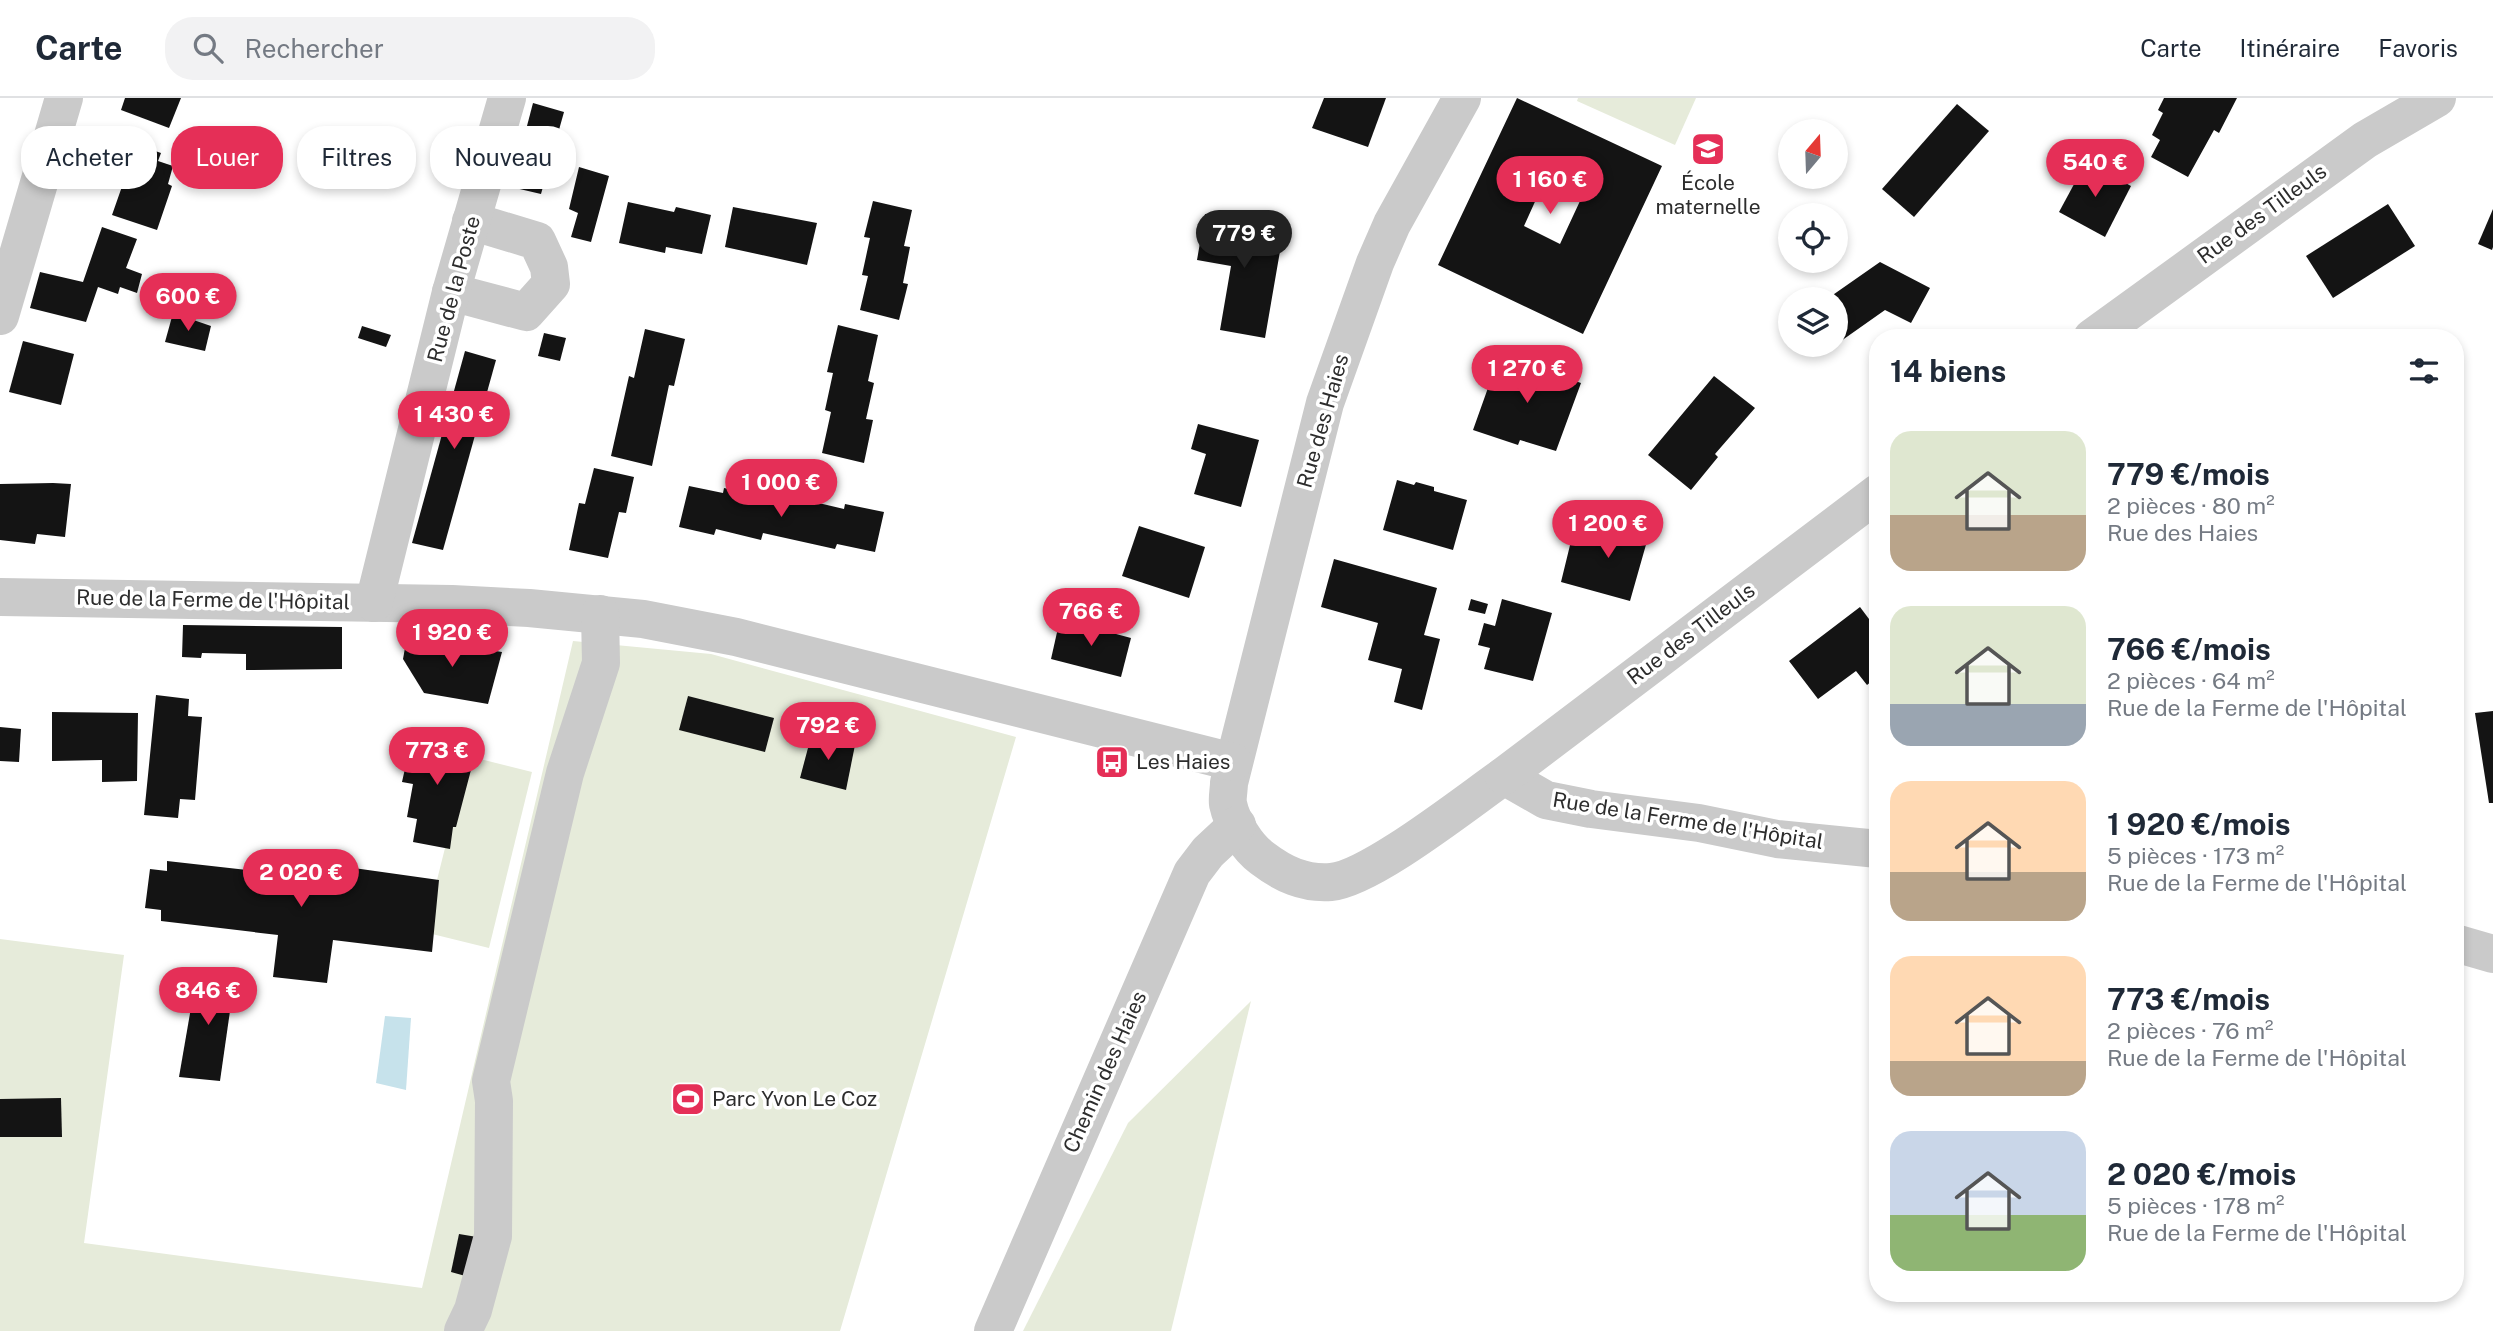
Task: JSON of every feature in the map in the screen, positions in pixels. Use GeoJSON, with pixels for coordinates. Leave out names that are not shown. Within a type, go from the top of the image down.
{"type":"FeatureCollection","features":[{"type":"Feature","properties":{"kind":"street"},"geometry":{"type":"LineString","coordinates":[[0,316],[64,98]]}},
{"type":"Feature","properties":{"kind":"street","name":"Rue de la Poste"},"geometry":{"type":"LineString","coordinates":[[374,603],[451,292],[507,98]]}},
{"type":"Feature","properties":{"kind":"street","name":"Rue des Haies"},"geometry":{"type":"LineString","coordinates":[[1233,762],[1325,403],[1375,263],[1392,224],[1462,98]]}},
{"type":"Feature","properties":{"kind":"street","name":"Rue des Tilleuls"},"geometry":{"type":"LineString","coordinates":[[2104,329],[2365,140],[2437,98]]}},
{"type":"Feature","properties":{"kind":"street"},"geometry":{"type":"LineString","coordinates":[[451,292],[526,312],[551,284],[549,267],[537,241],[471,221]]}},
{"type":"Feature","properties":{"kind":"street","name":"Rue des Tilleuls"},"geometry":{"type":"LineString","coordinates":[[1504,776],[1869,500]]}},
{"type":"Feature","properties":{"kind":"street","name":"Rue de la Ferme de l'Hôpital"},"geometry":{"type":"LineString","coordinates":[[0,597],[503,606],[643,619],[736,637],[1233,762]]}},
{"type":"Feature","properties":{"kind":"street"},"geometry":{"type":"LineString","coordinates":[[463,1331],[474,1310],[493,1236],[494,1101],[491,1081],[565,773],[601,663],[600,614]]}},
{"type":"Feature","properties":{"kind":"street"},"geometry":{"type":"LineString","coordinates":[[1233,762],[1228,804],[1237,825],[1254,852],[1280,872],[1303,881],[1333,882],[1362,873],[1504,776]]}},
{"type":"Feature","properties":{"kind":"street","name":"Rue de la Ferme de l'Hôpital"},"geometry":{"type":"LineString","coordinates":[[1504,776],[1546,800],[1591,809],[1699,823],[1777,839],[1869,848]]}},
{"type":"Feature","properties":{"kind":"street","name":"Chemin des Haies"},"geometry":{"type":"LineString","coordinates":[[993,1331],[1192,873],[1208,852],[1237,825]]}},
{"type":"Feature","properties":{"kind":"street"},"geometry":{"type":"LineString","coordinates":[[2464,946],[2493,954]]}},
{"type":"Feature","properties":{"kind":"green space"},"geometry":{"type":"Polygon","coordinates":[[[1578,98],[1696,98],[1675,145],[1577,101],[1578,98]]]}},
{"type":"Feature","properties":{"kind":"green space","name":"Parc Yvon Le Coz"},"geometry":{"type":"Polygon","coordinates":[[[573,641],[711,654],[1016,737],[840,1331],[0,1331],[0,939],[124,955],[84,1243],[422,1288],[573,641]]]}},
{"type":"Feature","properties":{"kind":"green space"},"geometry":{"type":"Polygon","coordinates":[[[468,756],[532,772],[489,948],[424,932],[468,756]]]}},
{"type":"Feature","properties":{"kind":"green space"},"geometry":{"type":"Polygon","coordinates":[[[1251,1001],[1171,1331],[1023,1331],[1128,1123],[1251,1001]]]}},
{"type":"Feature","properties":{"kind":"water"},"geometry":{"type":"Polygon","coordinates":[[[385,1016],[411,1018],[406,1090],[376,1083],[385,1016]]]}},
{"type":"Feature","properties":{"kind":"building"},"geometry":{"type":"Polygon","coordinates":[[[125,98],[181,98],[169,128],[121,110],[125,98]]]}},
{"type":"Feature","properties":{"kind":"building"},"geometry":{"type":"Polygon","coordinates":[[[1324,98],[1386,98],[1368,147],[1312,128],[1324,98]]]}},
{"type":"Feature","properties":{"kind":"building"},"geometry":{"type":"Polygon","coordinates":[[[1517,98],[1662,166],[1583,334],[1438,265],[1517,98]],[[1543,184],[1524,226],[1560,244],[1580,201],[1543,184]]]}},
{"type":"Feature","properties":{"kind":"building"},"geometry":{"type":"Polygon","coordinates":[[[2164,98],[2237,98],[2219,133],[2214,130],[2188,177],[2151,157],[2160,140],[2152,135],[2163,113],[2158,110],[2164,98]]]}},
{"type":"Feature","properties":{"kind":"building"},"geometry":{"type":"Polygon","coordinates":[[[533,103],[564,112],[560,126],[527,126],[533,103]]]}},
{"type":"Feature","properties":{"kind":"building"},"geometry":{"type":"Polygon","coordinates":[[[1957,104],[1989,131],[1914,217],[1882,189],[1957,104]]]}},
{"type":"Feature","properties":{"kind":"building"},"geometry":{"type":"Polygon","coordinates":[[[157,152],[161,153],[158,161],[171,165],[168,184],[171,189],[157,230],[112,215],[121,189],[157,189],[157,152]]]}},
{"type":"Feature","properties":{"kind":"building"},"geometry":{"type":"Polygon","coordinates":[[[2086,162],[2131,186],[2105,237],[2059,212],[2086,162]]]}},
{"type":"Feature","properties":{"kind":"building"},"geometry":{"type":"Polygon","coordinates":[[[579,167],[609,176],[591,242],[571,237],[578,213],[569,209],[574,189],[576,189],[579,167]]]}},
{"type":"Feature","properties":{"kind":"building"},"geometry":{"type":"Polygon","coordinates":[[[520,189],[542,189],[541,194],[520,189]]]}},
{"type":"Feature","properties":{"kind":"building"},"geometry":{"type":"Polygon","coordinates":[[[873,201],[912,210],[904,246],[910,247],[903,283],[908,284],[899,320],[860,310],[868,276],[862,275],[870,238],[864,237],[873,201]]]}},
{"type":"Feature","properties":{"kind":"building"},"geometry":{"type":"Polygon","coordinates":[[[628,202],[674,212],[676,207],[711,215],[702,254],[666,247],[665,253],[619,243],[628,202]]]}},
{"type":"Feature","properties":{"kind":"building"},"geometry":{"type":"Polygon","coordinates":[[[2388,204],[2415,246],[2333,298],[2306,256],[2388,204]]]}},
{"type":"Feature","properties":{"kind":"building"},"geometry":{"type":"Polygon","coordinates":[[[733,207],[817,223],[807,265],[725,247],[733,207]]]}},
{"type":"Feature","properties":{"kind":"building"},"geometry":{"type":"Polygon","coordinates":[[[2493,209],[2493,247],[2492,250],[2478,244],[2493,209]]]}},
{"type":"Feature","properties":{"kind":"building"},"geometry":{"type":"Polygon","coordinates":[[[1205,214],[1284,228],[1265,338],[1220,330],[1231,266],[1197,260],[1205,214]]]}},
{"type":"Feature","properties":{"kind":"building"},"geometry":{"type":"Polygon","coordinates":[[[102,227],[137,239],[126,268],[142,274],[137,293],[120,287],[118,294],[98,287],[86,322],[30,308],[40,272],[83,282],[102,227]]]}},
{"type":"Feature","properties":{"kind":"building"},"geometry":{"type":"Polygon","coordinates":[[[1880,262],[1930,288],[1911,323],[1885,310],[1848,336],[1848,287],[1844,287],[1880,262]]]}},
{"type":"Feature","properties":{"kind":"building"},"geometry":{"type":"Polygon","coordinates":[[[173,313],[211,326],[205,351],[165,342],[173,313]]]}},
{"type":"Feature","properties":{"kind":"building"},"geometry":{"type":"Polygon","coordinates":[[[838,325],[878,335],[868,381],[874,383],[866,419],[873,420],[864,463],[822,453],[831,412],[825,410],[833,373],[827,372],[838,325]]]}},
{"type":"Feature","properties":{"kind":"building"},"geometry":{"type":"Polygon","coordinates":[[[362,326],[391,335],[386,347],[358,338],[362,326]]]}},
{"type":"Feature","properties":{"kind":"building"},"geometry":{"type":"Polygon","coordinates":[[[645,329],[685,339],[674,386],[669,385],[652,466],[611,456],[629,376],[634,378],[645,329]]]}},
{"type":"Feature","properties":{"kind":"building"},"geometry":{"type":"Polygon","coordinates":[[[544,333],[566,338],[560,361],[538,356],[544,333]]]}},
{"type":"Feature","properties":{"kind":"building"},"geometry":{"type":"Polygon","coordinates":[[[23,341],[74,354],[61,405],[9,392],[23,341]]]}},
{"type":"Feature","properties":{"kind":"building"},"geometry":{"type":"Polygon","coordinates":[[[465,351],[496,360],[443,550],[412,543],[465,351]]]}},
{"type":"Feature","properties":{"kind":"building"},"geometry":{"type":"Polygon","coordinates":[[[1507,357],[1581,383],[1556,451],[1520,440],[1518,445],[1473,430],[1494,371],[1501,374],[1507,357]]]}},
{"type":"Feature","properties":{"kind":"building"},"geometry":{"type":"Polygon","coordinates":[[[1714,376],[1755,408],[1715,454],[1718,457],[1691,490],[1648,455],[1714,376]]]}},
{"type":"Feature","properties":{"kind":"building"},"geometry":{"type":"Polygon","coordinates":[[[1198,424],[1259,440],[1241,507],[1194,494],[1206,454],[1191,449],[1198,424]]]}},
{"type":"Feature","properties":{"kind":"building"},"geometry":{"type":"Polygon","coordinates":[[[594,468],[634,477],[626,513],[619,512],[608,558],[569,550],[579,503],[585,504],[594,468]]]}},
{"type":"Feature","properties":{"kind":"building"},"geometry":{"type":"Polygon","coordinates":[[[1397,480],[1434,487],[1434,491],[1467,500],[1453,550],[1383,530],[1397,480]]]}},
{"type":"Feature","properties":{"kind":"building"},"geometry":{"type":"Polygon","coordinates":[[[0,484],[71,484],[65,537],[37,534],[35,544],[0,540],[0,484]]]}},
{"type":"Feature","properties":{"kind":"building"},"geometry":{"type":"Polygon","coordinates":[[[689,486],[723,493],[724,488],[770,498],[772,492],[844,509],[845,504],[884,512],[875,552],[837,544],[835,549],[763,533],[761,540],[716,529],[714,535],[679,527],[689,486]]]}},
{"type":"Feature","properties":{"kind":"building"},"geometry":{"type":"Polygon","coordinates":[[[1615,517],[1651,527],[1630,601],[1561,582],[1572,537],[1588,541],[1591,532],[1609,537],[1615,517]]]}},
{"type":"Feature","properties":{"kind":"building"},"geometry":{"type":"Polygon","coordinates":[[[1139,526],[1205,547],[1189,598],[1122,576],[1139,526]]]}},
{"type":"Feature","properties":{"kind":"building"},"geometry":{"type":"Polygon","coordinates":[[[1334,559],[1437,588],[1424,635],[1440,639],[1422,710],[1394,702],[1402,669],[1368,660],[1378,623],[1321,607],[1334,559]]]}},
{"type":"Feature","properties":{"kind":"building"},"geometry":{"type":"Polygon","coordinates":[[[1471,599],[1488,604],[1485,614],[1468,610],[1471,599]]]}},
{"type":"Feature","properties":{"kind":"building"},"geometry":{"type":"Polygon","coordinates":[[[1502,599],[1552,613],[1533,681],[1484,669],[1490,648],[1478,645],[1484,623],[1495,626],[1502,599]]]}},
{"type":"Feature","properties":{"kind":"building"},"geometry":{"type":"Polygon","coordinates":[[[1860,607],[1869,619],[1867,685],[1856,671],[1818,699],[1789,661],[1860,607]]]}},
{"type":"Feature","properties":{"kind":"building"},"geometry":{"type":"Polygon","coordinates":[[[1060,619],[1131,638],[1121,677],[1051,659],[1060,619]]]}},
{"type":"Feature","properties":{"kind":"building"},"geometry":{"type":"Polygon","coordinates":[[[183,625],[342,627],[342,669],[246,670],[246,654],[202,653],[201,658],[182,657],[183,625]]]}},
{"type":"Feature","properties":{"kind":"building"},"geometry":{"type":"Polygon","coordinates":[[[407,637],[502,652],[488,704],[424,693],[403,659],[407,637]]]}},
{"type":"Feature","properties":{"kind":"building"},"geometry":{"type":"Polygon","coordinates":[[[156,695],[189,699],[188,716],[202,717],[195,800],[180,799],[178,818],[144,815],[156,695]]]}},
{"type":"Feature","properties":{"kind":"building"},"geometry":{"type":"Polygon","coordinates":[[[688,696],[774,718],[765,752],[679,730],[688,696]]]}},
{"type":"Feature","properties":{"kind":"building"},"geometry":{"type":"Polygon","coordinates":[[[2493,711],[2493,803],[2489,803],[2475,713],[2493,711]]]}},
{"type":"Feature","properties":{"kind":"building"},"geometry":{"type":"Polygon","coordinates":[[[52,712],[138,713],[137,781],[102,782],[102,760],[52,761],[52,712]]]}},
{"type":"Feature","properties":{"kind":"building"},"geometry":{"type":"Polygon","coordinates":[[[0,727],[21,729],[19,762],[0,761],[0,727]]]}},
{"type":"Feature","properties":{"kind":"building"},"geometry":{"type":"Polygon","coordinates":[[[413,733],[477,747],[456,827],[453,827],[450,849],[413,842],[417,819],[407,817],[413,784],[402,782],[413,733]]]}},
{"type":"Feature","properties":{"kind":"building"},"geometry":{"type":"Polygon","coordinates":[[[812,733],[855,745],[846,790],[800,778],[812,733]]]}},
{"type":"Feature","properties":{"kind":"building"},"geometry":{"type":"Polygon","coordinates":[[[167,861],[309,877],[311,862],[439,880],[432,952],[333,940],[327,983],[273,977],[278,935],[161,921],[161,910],[145,908],[150,869],[167,871],[167,861]]]}},
{"type":"Feature","properties":{"kind":"building"},"geometry":{"type":"Polygon","coordinates":[[[197,973],[235,976],[220,1081],[179,1077],[197,973]]]}},
{"type":"Feature","properties":{"kind":"building"},"geometry":{"type":"Polygon","coordinates":[[[61,1098],[62,1137],[0,1137],[0,1099],[61,1098]]]}},
{"type":"Feature","properties":{"kind":"building"},"geometry":{"type":"Polygon","coordinates":[[[459,1234],[477,1237],[469,1277],[451,1272],[459,1234]]]}},
{"type":"Feature","properties":{"kind":"place","name":"École maternelle"},"geometry":{"type":"Point","coordinates":[1708,149]}},
{"type":"Feature","properties":{"kind":"place","name":"Les Haies"},"geometry":{"type":"Point","coordinates":[1112,762]}},
{"type":"Feature","properties":{"kind":"place","name":"Parc Yvon Le Coz"},"geometry":{"type":"Point","coordinates":[688,1099]}}]}
